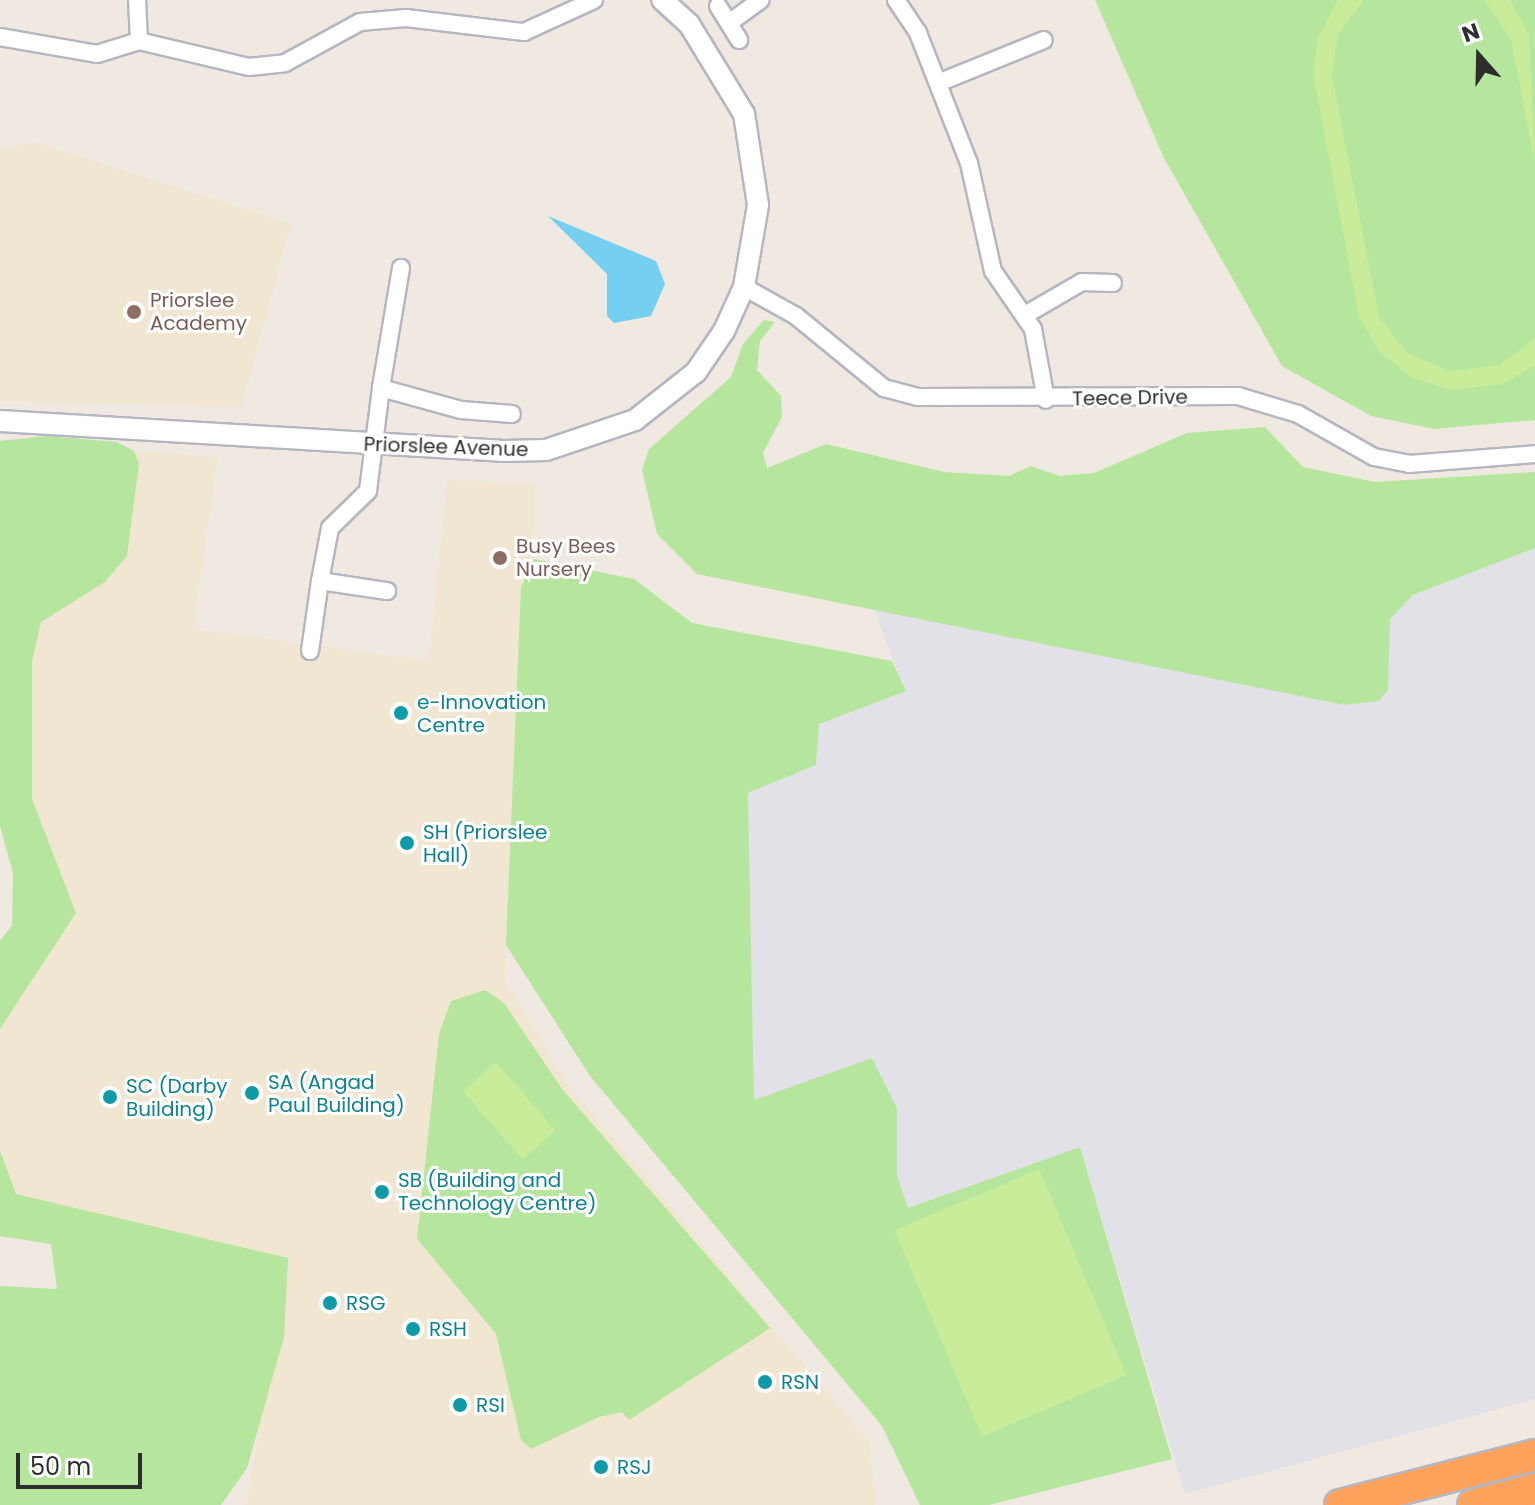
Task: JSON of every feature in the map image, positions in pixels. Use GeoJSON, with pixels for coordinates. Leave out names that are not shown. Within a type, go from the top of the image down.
{"type":"FeatureCollection","features":[{"type":"Feature","properties":{"kind":"highway"},"geometry":{"type":"LineString","coordinates":[[1340,1505],[1535,1455]]}},
{"type":"Feature","properties":{"kind":"highway"},"geometry":{"type":"LineString","coordinates":[[1473,1505],[1535,1489]]}},
{"type":"Feature","properties":{"kind":"street"},"geometry":{"type":"LineString","coordinates":[[137,0],[139,41]]}},
{"type":"Feature","properties":{"kind":"street"},"geometry":{"type":"LineString","coordinates":[[0,37],[97,54],[139,41],[249,67],[285,63],[360,22],[406,18],[524,32],[594,0]]}},
{"type":"Feature","properties":{"kind":"street","name":"Priorslee Avenue"},"geometry":{"type":"LineString","coordinates":[[0,421],[72,420],[372,446],[546,450],[600,436],[670,397],[696,372],[744,287],[758,205],[744,114],[695,33],[662,0]]}},
{"type":"Feature","properties":{"kind":"street"},"geometry":{"type":"LineString","coordinates":[[729,23],[761,0]]}},
{"type":"Feature","properties":{"kind":"street"},"geometry":{"type":"LineString","coordinates":[[896,0],[938,83],[969,163],[993,271],[1025,315],[1046,400]]}},
{"type":"Feature","properties":{"kind":"street"},"geometry":{"type":"LineString","coordinates":[[718,6],[739,40]]}},
{"type":"Feature","properties":{"kind":"street"},"geometry":{"type":"LineString","coordinates":[[938,83],[1044,40]]}},
{"type":"Feature","properties":{"kind":"street"},"geometry":{"type":"LineString","coordinates":[[310,651],[330,528],[363,503],[401,268]]}},
{"type":"Feature","properties":{"kind":"street"},"geometry":{"type":"LineString","coordinates":[[1025,315],[1082,282],[1113,283]]}},
{"type":"Feature","properties":{"kind":"street","name":"Teece Drive"},"geometry":{"type":"LineString","coordinates":[[744,287],[796,316],[884,388],[918,397],[1046,400],[1238,396],[1298,414],[1374,457],[1409,464],[1535,454]]}},
{"type":"Feature","properties":{"kind":"street"},"geometry":{"type":"LineString","coordinates":[[381,388],[461,410],[512,414]]}},
{"type":"Feature","properties":{"kind":"street"},"geometry":{"type":"LineString","coordinates":[[320,581],[387,591]]}},
{"type":"Feature","properties":{"kind":"shaded area","name":"Priorslee Academy"},"geometry":{"type":"Polygon","coordinates":[[[34,142],[291,224],[241,407],[0,401],[0,150],[34,142]]]}},
{"type":"Feature","properties":{"kind":"shaded area"},"geometry":{"type":"Polygon","coordinates":[[[134,451],[218,457],[193,629],[429,661],[447,480],[535,484],[534,559],[521,587],[505,981],[569,1086],[870,1443],[875,1505],[246,1505],[288,1258],[17,1195],[0,1146],[0,1029],[76,913],[32,799],[32,662],[41,622],[105,582],[127,556],[139,464],[134,451]]]}},
{"type":"Feature","properties":{"kind":"shaded area"},"geometry":{"type":"Polygon","coordinates":[[[1535,548],[1535,1399],[1185,1494],[1080,1147],[908,1208],[897,1176],[897,1108],[754,1101],[748,793],[816,765],[818,724],[905,691],[874,609],[1344,705],[1379,701],[1390,619],[1413,595],[1535,548]]]}},
{"type":"Feature","properties":{"kind":"green space"},"geometry":{"type":"Polygon","coordinates":[[[1095,0],[1535,0],[1535,420],[1434,429],[1371,416],[1282,366],[1164,158],[1095,0]]]}},
{"type":"Feature","properties":{"kind":"green space"},"geometry":{"type":"Polygon","coordinates":[[[1338,0],[1364,0],[1338,34],[1332,76],[1379,317],[1407,353],[1450,371],[1499,365],[1535,338],[1535,365],[1503,384],[1453,390],[1412,378],[1379,351],[1359,317],[1313,73],[1318,38],[1338,0]]]}},
{"type":"Feature","properties":{"kind":"green space"},"geometry":{"type":"Polygon","coordinates":[[[1485,0],[1510,0],[1529,35],[1535,164],[1511,39],[1485,0]]]}},
{"type":"Feature","properties":{"kind":"green space"},"geometry":{"type":"Polygon","coordinates":[[[764,320],[775,322],[760,341],[757,370],[781,396],[782,417],[763,453],[767,468],[826,444],[944,472],[1009,476],[1031,466],[1060,476],[1094,473],[1187,433],[1265,427],[1303,467],[1375,482],[1535,472],[1535,548],[1413,595],[1390,619],[1388,690],[1379,701],[1344,705],[697,574],[657,534],[642,470],[649,449],[731,377],[743,344],[764,320]]]}},
{"type":"Feature","properties":{"kind":"green space"},"geometry":{"type":"Polygon","coordinates":[[[48,436],[117,442],[134,451],[139,464],[127,556],[105,582],[41,622],[32,662],[32,799],[76,913],[0,1029],[0,941],[12,925],[13,873],[0,826],[0,441],[48,436]]]}},
{"type":"Feature","properties":{"kind":"green space"},"geometry":{"type":"Polygon","coordinates":[[[534,559],[634,579],[692,623],[892,661],[906,691],[819,724],[816,765],[748,793],[754,1100],[872,1058],[897,1108],[897,1176],[908,1208],[1080,1147],[1172,1459],[989,1505],[920,1505],[882,1426],[590,1076],[506,945],[521,587],[534,559]]]}},
{"type":"Feature","properties":{"kind":"green space"},"geometry":{"type":"Polygon","coordinates":[[[485,990],[504,1003],[562,1089],[770,1328],[629,1420],[622,1412],[599,1417],[531,1449],[521,1440],[496,1334],[417,1239],[439,1034],[451,1001],[485,990]]]}},
{"type":"Feature","properties":{"kind":"green space"},"geometry":{"type":"Polygon","coordinates":[[[496,1062],[556,1131],[522,1160],[463,1091],[496,1062]]]}},
{"type":"Feature","properties":{"kind":"green space"},"geometry":{"type":"Polygon","coordinates":[[[0,1150],[16,1194],[288,1258],[284,1337],[247,1468],[221,1505],[0,1505],[0,1286],[57,1289],[51,1244],[0,1236],[0,1150]]]}},
{"type":"Feature","properties":{"kind":"green space"},"geometry":{"type":"Polygon","coordinates":[[[1039,1169],[1127,1375],[982,1437],[894,1230],[1039,1169]]]}},
{"type":"Feature","properties":{"kind":"water"},"geometry":{"type":"Polygon","coordinates":[[[548,216],[656,261],[665,284],[651,316],[614,323],[607,316],[607,274],[548,216]]]}},
{"type":"Feature","properties":{"kind":"place","name":"Priorslee Academy"},"geometry":{"type":"Point","coordinates":[134,312]}},
{"type":"Feature","properties":{"kind":"place","name":"Busy Bees Nursery"},"geometry":{"type":"Point","coordinates":[500,558]}},
{"type":"Feature","properties":{"kind":"place","name":"e-Innovation Centre"},"geometry":{"type":"Point","coordinates":[401,713]}},
{"type":"Feature","properties":{"kind":"place","name":"SH (Priorslee Hall)"},"geometry":{"type":"Point","coordinates":[407,843]}},
{"type":"Feature","properties":{"kind":"place","name":"SA (Angad Paul Building)"},"geometry":{"type":"Point","coordinates":[252,1093]}},
{"type":"Feature","properties":{"kind":"place","name":"SC (Darby Building)"},"geometry":{"type":"Point","coordinates":[110,1097]}},
{"type":"Feature","properties":{"kind":"place","name":"SB (Building and Technology Centre)"},"geometry":{"type":"Point","coordinates":[382,1192]}},
{"type":"Feature","properties":{"kind":"place","name":"RSG"},"geometry":{"type":"Point","coordinates":[330,1303]}},
{"type":"Feature","properties":{"kind":"place","name":"RSH"},"geometry":{"type":"Point","coordinates":[413,1329]}},
{"type":"Feature","properties":{"kind":"place","name":"RSN"},"geometry":{"type":"Point","coordinates":[765,1382]}},
{"type":"Feature","properties":{"kind":"place","name":"RSI"},"geometry":{"type":"Point","coordinates":[460,1405]}},
{"type":"Feature","properties":{"kind":"place","name":"RSJ"},"geometry":{"type":"Point","coordinates":[601,1467]}}]}
